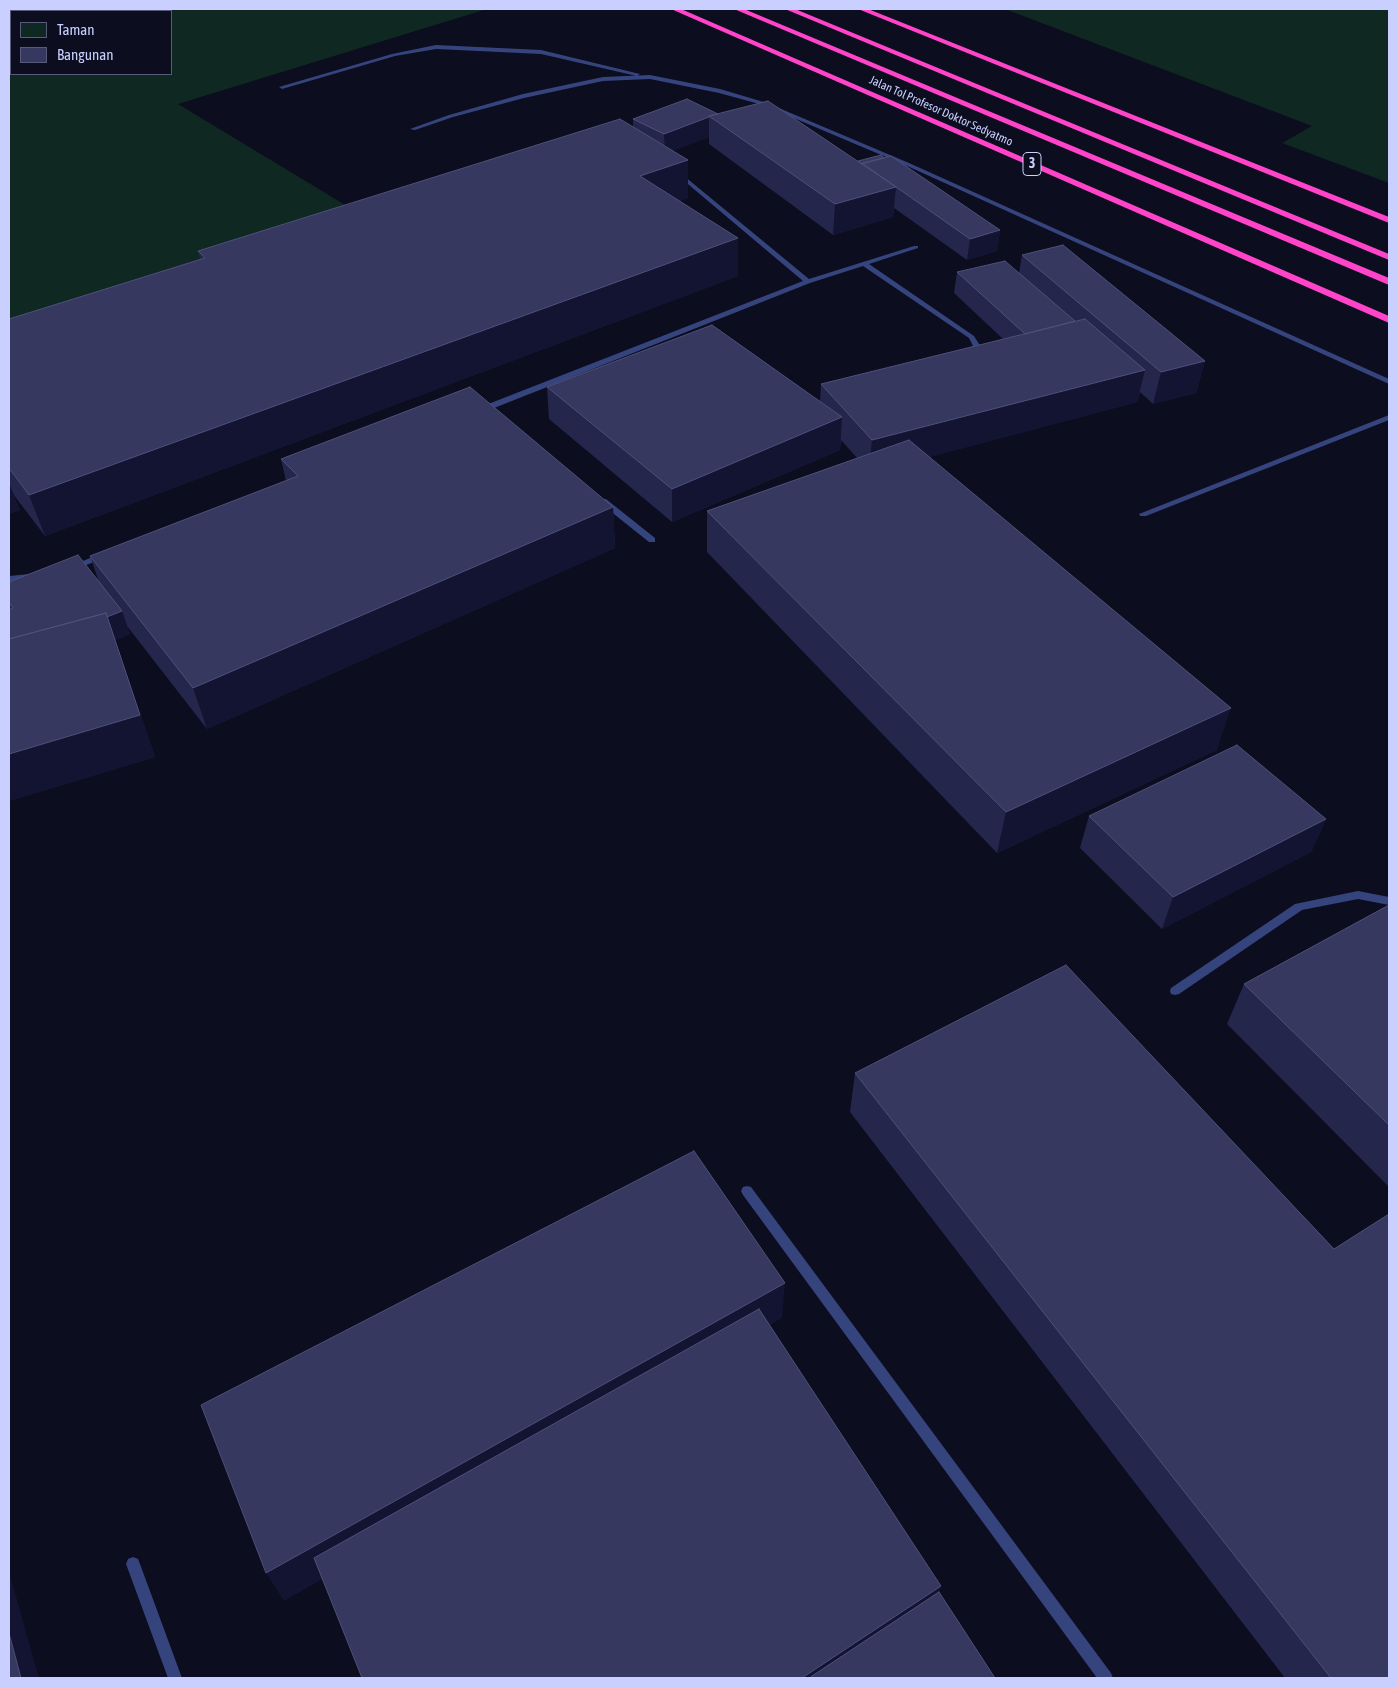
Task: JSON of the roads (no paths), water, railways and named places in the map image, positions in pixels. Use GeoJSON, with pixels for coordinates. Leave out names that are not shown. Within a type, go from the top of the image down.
{"type":"FeatureCollection","features":[{"type":"Feature","properties":{"kind":"highway","name":"Jalan Tol Profesor Doktor Sedyatmo"},"geometry":{"type":"LineString","coordinates":[[675,9],[1389,320]]}},
{"type":"Feature","properties":{"kind":"highway","name":"Jalan Tol Profesor Doktor Sedyatmo"},"geometry":{"type":"LineString","coordinates":[[738,9],[1389,282]]}},
{"type":"Feature","properties":{"kind":"highway"},"geometry":{"type":"LineString","coordinates":[[789,9],[1389,257]]}},
{"type":"Feature","properties":{"kind":"highway"},"geometry":{"type":"LineString","coordinates":[[862,9],[1389,220]]}},
{"type":"Feature","properties":{"kind":"highway"},"geometry":{"type":"LineString","coordinates":[[875,9],[1274,174]]}},
{"type":"Feature","properties":{"kind":"lane"},"geometry":{"type":"LineString","coordinates":[[282,88],[394,54],[436,47],[541,52],[720,91],[765,104],[916,168],[1389,382]]}},
{"type":"Feature","properties":{"kind":"lane"},"geometry":{"type":"LineString","coordinates":[[413,129],[450,116],[523,96],[603,79],[650,77]]}},
{"type":"Feature","properties":{"kind":"lane"},"geometry":{"type":"LineString","coordinates":[[669,166],[808,282]]}},
{"type":"Feature","properties":{"kind":"lane"},"geometry":{"type":"LineString","coordinates":[[470,414],[808,282],[916,247]]}},
{"type":"Feature","properties":{"kind":"lane"},"geometry":{"type":"LineString","coordinates":[[864,264],[972,337],[977,347],[964,356]]}},
{"type":"Feature","properties":{"kind":"lane"},"geometry":{"type":"LineString","coordinates":[[488,407],[496,413]]}},
{"type":"Feature","properties":{"kind":"lane"},"geometry":{"type":"LineString","coordinates":[[1143,514],[1389,417]]}},
{"type":"Feature","properties":{"kind":"lane"},"geometry":{"type":"LineString","coordinates":[[593,492],[652,540]]}},
{"type":"Feature","properties":{"kind":"lane"},"geometry":{"type":"LineString","coordinates":[[60,572],[116,550]]}},
{"type":"Feature","properties":{"kind":"lane"},"geometry":{"type":"LineString","coordinates":[[9,579],[35,577]]}},
{"type":"Feature","properties":{"kind":"lane"},"geometry":{"type":"LineString","coordinates":[[1175,991],[1299,907],[1358,894],[1389,901]]}},
{"type":"Feature","properties":{"kind":"lane"},"geometry":{"type":"LineString","coordinates":[[747,1191],[1106,1678]]}},
{"type":"Feature","properties":{"kind":"lane"},"geometry":{"type":"LineString","coordinates":[[133,1564],[175,1678]]}}]}
